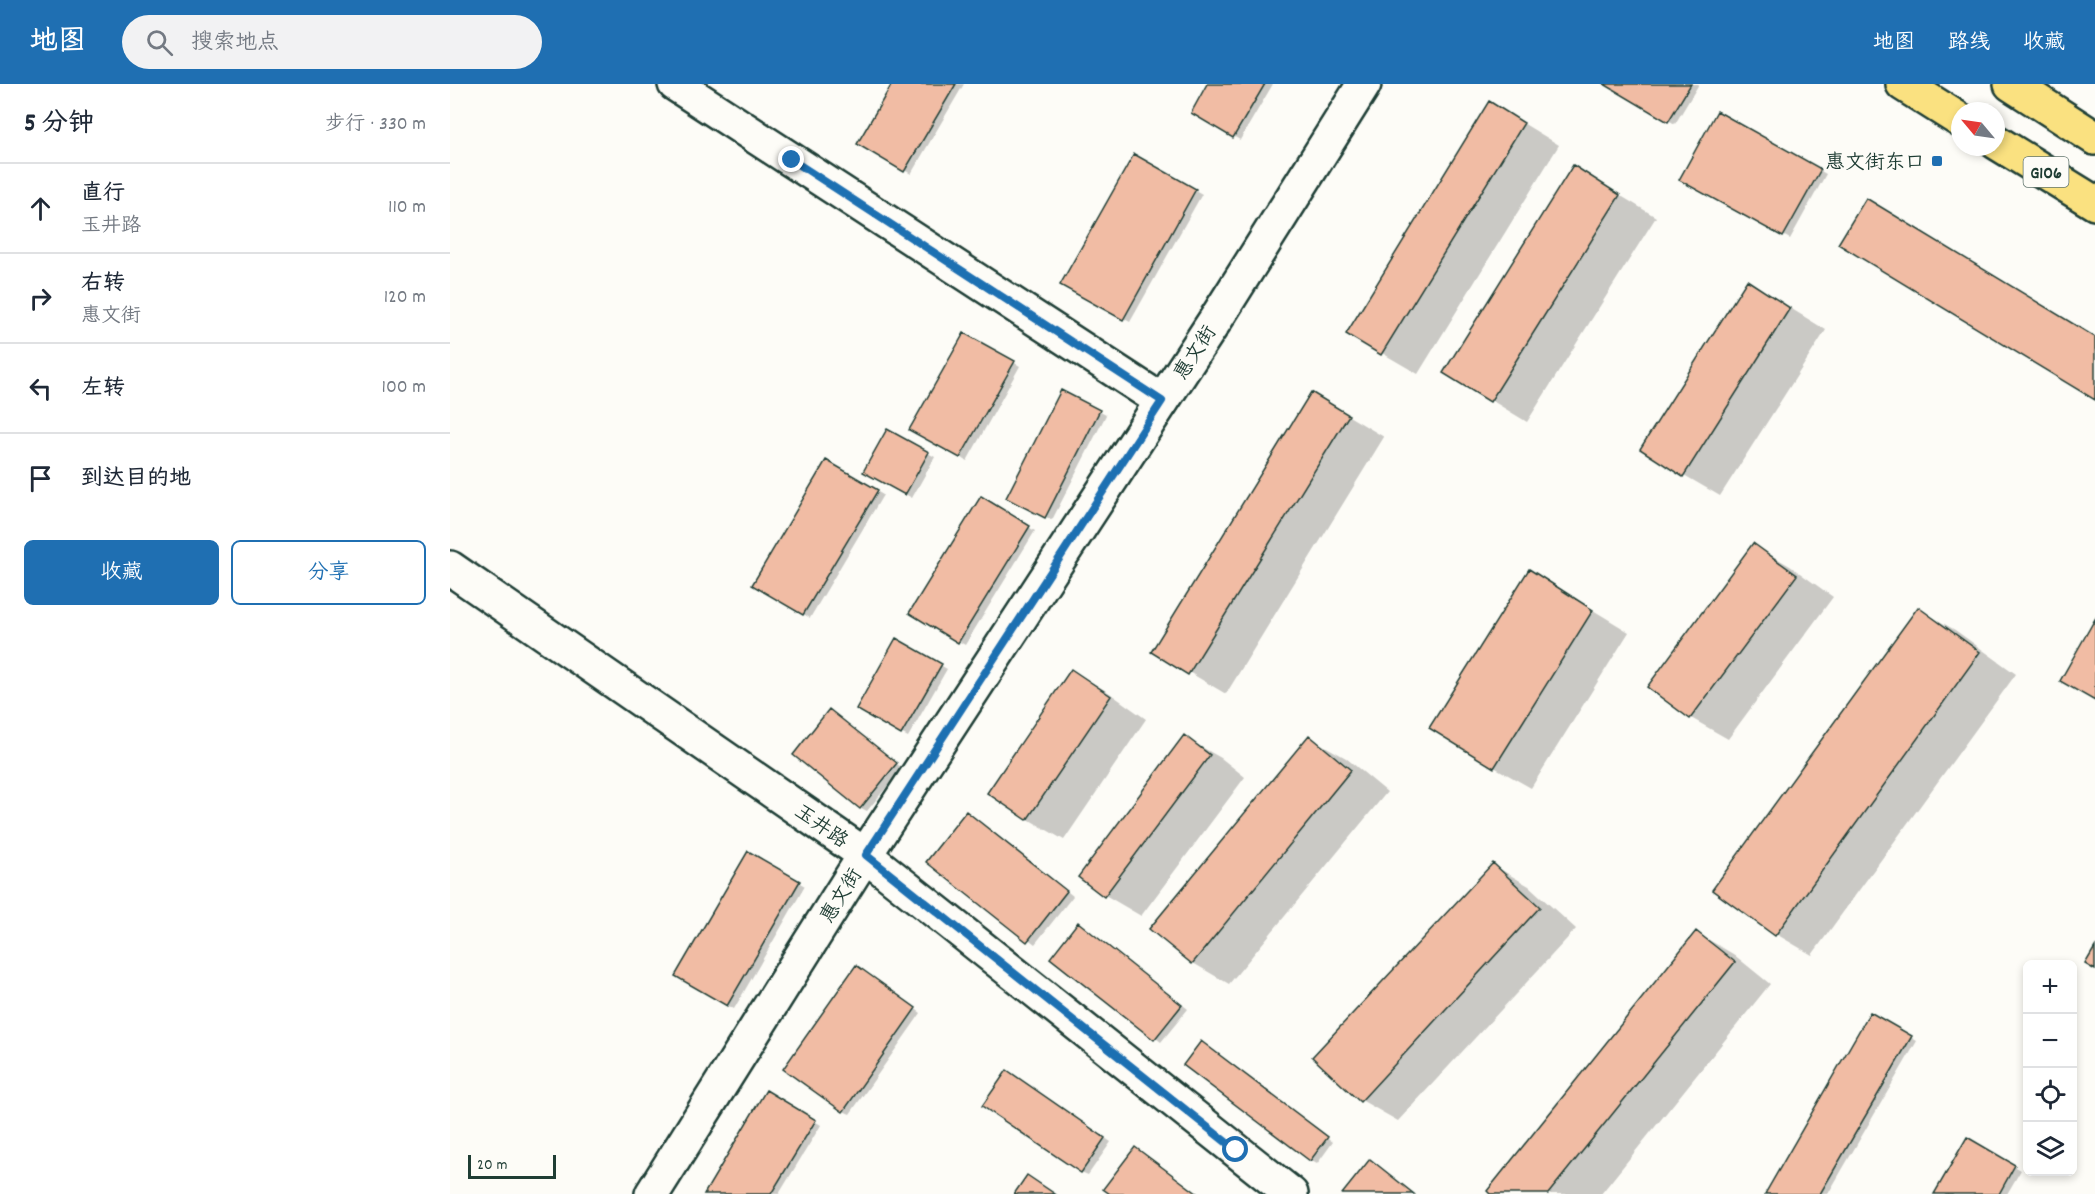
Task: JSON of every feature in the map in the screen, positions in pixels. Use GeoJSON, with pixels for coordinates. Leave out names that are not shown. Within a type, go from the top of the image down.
{"type":"FeatureCollection","features":[{"type":"Feature","properties":{"kind":"highway"},"geometry":{"type":"LineString","coordinates":[[1903,84],[1951,114]]}},
{"type":"Feature","properties":{"kind":"highway"},"geometry":{"type":"LineString","coordinates":[[2011,84],[2095,138]]}},
{"type":"Feature","properties":{"kind":"highway","name":"G106"},"geometry":{"type":"LineString","coordinates":[[2005,147],[2095,202]]}},
{"type":"Feature","properties":{"kind":"street"},"geometry":{"type":"LineString","coordinates":[[675,84],[1162,401]]}},
{"type":"Feature","properties":{"kind":"street","name":"惠文街"},"geometry":{"type":"LineString","coordinates":[[652,1194],[866,855],[1162,401],[1364,84]]}},
{"type":"Feature","properties":{"kind":"street","name":"玉井路"},"geometry":{"type":"LineString","coordinates":[[450,568],[866,855],[1291,1194]]}},
{"type":"Feature","properties":{"kind":"building"},"geometry":{"type":"Polygon","coordinates":[[[892,84],[956,84],[904,172],[857,144],[892,84]]]}},
{"type":"Feature","properties":{"kind":"building"},"geometry":{"type":"Polygon","coordinates":[[[1207,84],[1265,84],[1233,138],[1191,113],[1207,84]]]}},
{"type":"Feature","properties":{"kind":"building"},"geometry":{"type":"Polygon","coordinates":[[[1604,84],[1691,84],[1668,122],[1604,84]]]}},
{"type":"Feature","properties":{"kind":"building"},"geometry":{"type":"Polygon","coordinates":[[[1489,101],[1524,123],[1381,355],[1346,334],[1489,101]]]}},
{"type":"Feature","properties":{"kind":"building"},"geometry":{"type":"Polygon","coordinates":[[[1717,111],[1821,169],[1783,237],[1679,180],[1717,111]]]}},
{"type":"Feature","properties":{"kind":"building"},"geometry":{"type":"Polygon","coordinates":[[[1134,154],[1196,189],[1123,320],[1060,285],[1134,154]]]}},
{"type":"Feature","properties":{"kind":"building"},"geometry":{"type":"Polygon","coordinates":[[[1573,165],[1620,195],[1490,402],[1443,373],[1573,165]]]}},
{"type":"Feature","properties":{"kind":"building"},"geometry":{"type":"Polygon","coordinates":[[[1866,198],[2095,337],[2095,400],[1838,244],[1866,198]]]}},
{"type":"Feature","properties":{"kind":"building"},"geometry":{"type":"Polygon","coordinates":[[[1747,280],[1790,308],[1683,477],[1640,449],[1747,280]]]}},
{"type":"Feature","properties":{"kind":"building"},"geometry":{"type":"Polygon","coordinates":[[[964,333],[1015,361],[960,458],[909,430],[964,333]]]}},
{"type":"Feature","properties":{"kind":"building"},"geometry":{"type":"Polygon","coordinates":[[[1061,390],[1100,410],[1045,518],[1006,498],[1061,390]]]}},
{"type":"Feature","properties":{"kind":"building"},"geometry":{"type":"Polygon","coordinates":[[[1311,392],[1349,415],[1188,675],[1151,652],[1311,392]]]}},
{"type":"Feature","properties":{"kind":"building"},"geometry":{"type":"Polygon","coordinates":[[[887,429],[929,452],[905,495],[863,472],[887,429]]]}},
{"type":"Feature","properties":{"kind":"building"},"geometry":{"type":"Polygon","coordinates":[[[826,460],[878,490],[803,615],[752,585],[826,460]]]}},
{"type":"Feature","properties":{"kind":"building"},"geometry":{"type":"Polygon","coordinates":[[[981,496],[1030,526],[958,643],[909,613],[981,496]]]}},
{"type":"Feature","properties":{"kind":"building"},"geometry":{"type":"Polygon","coordinates":[[[1753,543],[1797,575],[1690,719],[1647,687],[1753,543]]]}},
{"type":"Feature","properties":{"kind":"building"},"geometry":{"type":"Polygon","coordinates":[[[1529,569],[1593,610],[1494,768],[1429,728],[1529,569]]]}},
{"type":"Feature","properties":{"kind":"building"},"geometry":{"type":"Polygon","coordinates":[[[1918,607],[1980,652],[1775,936],[1712,890],[1918,607]]]}},
{"type":"Feature","properties":{"kind":"building"},"geometry":{"type":"Polygon","coordinates":[[[2095,619],[2095,701],[2060,681],[2095,619]]]}},
{"type":"Feature","properties":{"kind":"building"},"geometry":{"type":"Polygon","coordinates":[[[896,638],[942,664],[901,735],[856,709],[896,638]]]}},
{"type":"Feature","properties":{"kind":"building"},"geometry":{"type":"Polygon","coordinates":[[[1071,669],[1111,696],[1027,820],[987,793],[1071,669]]]}},
{"type":"Feature","properties":{"kind":"building"},"geometry":{"type":"Polygon","coordinates":[[[829,709],[897,763],[860,809],[793,755],[829,709]]]}},
{"type":"Feature","properties":{"kind":"building"},"geometry":{"type":"Polygon","coordinates":[[[1184,735],[1210,755],[1104,897],[1078,877],[1184,735]]]}},
{"type":"Feature","properties":{"kind":"building"},"geometry":{"type":"Polygon","coordinates":[[[1309,735],[1351,770],[1192,964],[1149,929],[1309,735]]]}},
{"type":"Feature","properties":{"kind":"building"},"geometry":{"type":"Polygon","coordinates":[[[966,811],[1067,891],[1027,942],[926,862],[966,811]]]}},
{"type":"Feature","properties":{"kind":"building"},"geometry":{"type":"Polygon","coordinates":[[[748,851],[800,881],[727,1006],[675,976],[748,851]]]}},
{"type":"Feature","properties":{"kind":"building"},"geometry":{"type":"Polygon","coordinates":[[[1493,863],[1540,907],[1360,1102],[1312,1057],[1493,863]]]}},
{"type":"Feature","properties":{"kind":"building"},"geometry":{"type":"Polygon","coordinates":[[[1078,922],[1182,1005],[1154,1040],[1050,958],[1078,922]]]}},
{"type":"Feature","properties":{"kind":"building"},"geometry":{"type":"Polygon","coordinates":[[[1696,931],[1735,962],[1548,1194],[1490,1194],[1487,1191],[1696,931]]]}},
{"type":"Feature","properties":{"kind":"building"},"geometry":{"type":"Polygon","coordinates":[[[2095,947],[2095,970],[2085,964],[2095,947]]]}},
{"type":"Feature","properties":{"kind":"building"},"geometry":{"type":"Polygon","coordinates":[[[856,965],[916,1008],[843,1112],[783,1069],[856,965]]]}},
{"type":"Feature","properties":{"kind":"building"},"geometry":{"type":"Polygon","coordinates":[[[1870,1012],[1912,1036],[1820,1194],[1765,1194],[1870,1012]]]}},
{"type":"Feature","properties":{"kind":"building"},"geometry":{"type":"Polygon","coordinates":[[[1201,1041],[1328,1137],[1310,1161],[1183,1065],[1201,1041]]]}},
{"type":"Feature","properties":{"kind":"building"},"geometry":{"type":"Polygon","coordinates":[[[1007,1070],[1105,1138],[1081,1173],[982,1106],[1007,1070]]]}},
{"type":"Feature","properties":{"kind":"building"},"geometry":{"type":"Polygon","coordinates":[[[766,1090],[816,1120],[771,1194],[704,1194],[766,1090]]]}},
{"type":"Feature","properties":{"kind":"building"},"geometry":{"type":"Polygon","coordinates":[[[1967,1137],[2015,1165],[1999,1194],[1934,1194],[1967,1137]]]}},
{"type":"Feature","properties":{"kind":"building"},"geometry":{"type":"Polygon","coordinates":[[[1135,1147],[1198,1194],[1110,1194],[1103,1189],[1135,1147]]]}},
{"type":"Feature","properties":{"kind":"building"},"geometry":{"type":"Polygon","coordinates":[[[1370,1159],[1414,1194],[1342,1194],[1370,1159]]]}},
{"type":"Feature","properties":{"kind":"building"},"geometry":{"type":"Polygon","coordinates":[[[1027,1175],[1055,1194],[1014,1194],[1027,1175]]]}},
{"type":"Feature","properties":{"kind":"place","name":"惠文街东口"},"geometry":{"type":"Point","coordinates":[1937,161]}},
{"type":"Feature","properties":{"kind":"route"},"geometry":{"type":"LineString","coordinates":[[792,160],[1162,401],[866,855],[1236,1150]]}}]}
